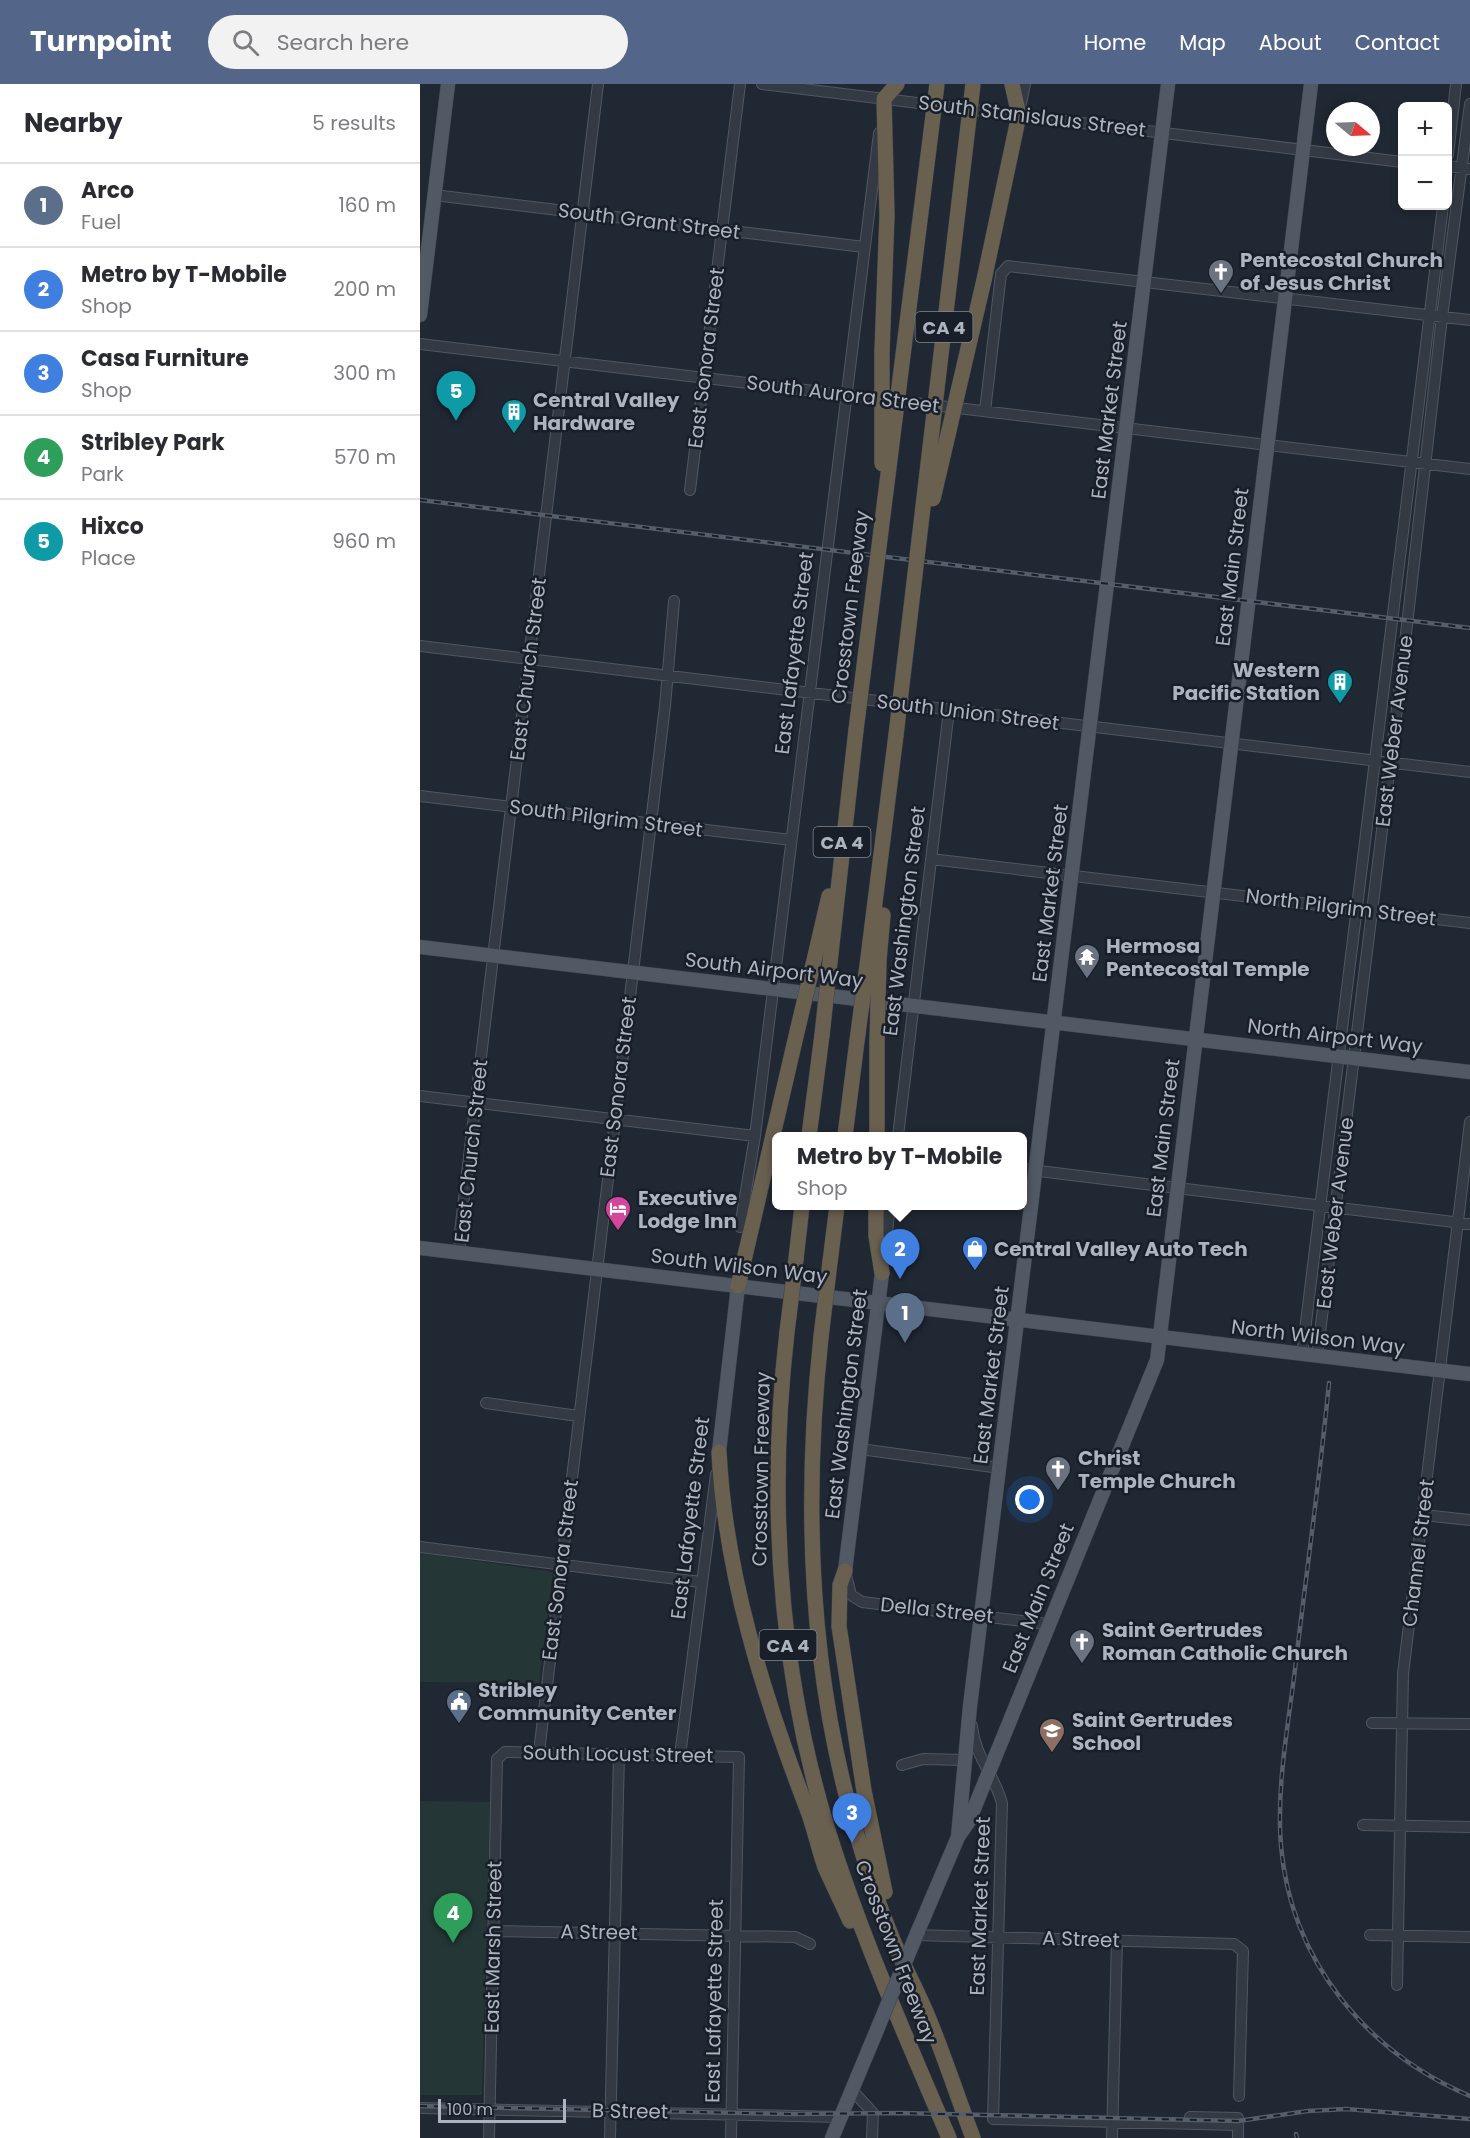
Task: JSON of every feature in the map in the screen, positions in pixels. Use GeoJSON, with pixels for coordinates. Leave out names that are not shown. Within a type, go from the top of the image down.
{"type":"FeatureCollection","features":[{"type":"Feature","properties":{"kind":"highway"},"geometry":{"type":"LineString","coordinates":[[882,527],[882,352],[887,215],[884,92],[897,84]]}},
{"type":"Feature","properties":{"kind":"highway","name":"Crosstown Freeway"},"geometry":{"type":"LineString","coordinates":[[810,1132],[842,840],[937,84]]}},
{"type":"Feature","properties":{"kind":"highway","name":"CA 4"},"geometry":{"type":"LineString","coordinates":[[874,959],[884,902],[883,838],[917,570],[973,84]]}},
{"type":"Feature","properties":{"kind":"highway"},"geometry":{"type":"LineString","coordinates":[[917,570],[984,280],[1019,115],[1012,84]]}},
{"type":"Feature","properties":{"kind":"highway"},"geometry":{"type":"LineString","coordinates":[[773,1132],[842,840]]}},
{"type":"Feature","properties":{"kind":"highway"},"geometry":{"type":"LineString","coordinates":[[846,1132],[857,1041],[874,959]]}},
{"type":"Feature","properties":{"kind":"highway"},"geometry":{"type":"LineString","coordinates":[[874,959],[877,1132]]}},
{"type":"Feature","properties":{"kind":"highway"},"geometry":{"type":"LineString","coordinates":[[738,1286],[772,1137]]}},
{"type":"Feature","properties":{"kind":"highway","name":"Crosstown Freeway"},"geometry":{"type":"LineString","coordinates":[[801,1210],[778,1439],[777,1518],[782,1601],[796,1696],[816,1786],[842,1873],[949,2138]]}},
{"type":"Feature","properties":{"kind":"highway","name":"Crosstown Freeway"},"geometry":{"type":"LineString","coordinates":[[836,1210],[821,1337],[811,1447],[810,1517],[813,1596],[823,1684],[850,1807],[886,1922],[929,2019],[973,2138]]}},
{"type":"Feature","properties":{"kind":"highway"},"geometry":{"type":"LineString","coordinates":[[876,1210],[876,1236],[882,1273]]}},
{"type":"Feature","properties":{"kind":"highway"},"geometry":{"type":"LineString","coordinates":[[719,1452],[728,1534],[749,1630],[770,1705],[825,1866],[855,1932],[870,1947]]}},
{"type":"Feature","properties":{"kind":"highway"},"geometry":{"type":"LineString","coordinates":[[845,1572],[840,1585],[839,1626],[864,1791],[885,1887],[886,1922]]}},
{"type":"Feature","properties":{"kind":"main road"},"geometry":{"type":"LineString","coordinates":[[420,315],[448,84]]}},
{"type":"Feature","properties":{"kind":"main road","name":"East Market Street"},"geometry":{"type":"LineString","coordinates":[[1027,1207],[1030,1170],[1054,1023],[1168,84]]}},
{"type":"Feature","properties":{"kind":"main road","name":"East Main Street"},"geometry":{"type":"LineString","coordinates":[[832,2138],[958,1837],[969,1821],[990,1772],[1048,1623],[1157,1360],[1311,84]]}},
{"type":"Feature","properties":{"kind":"main road","name":"South Airport Way"},"geometry":{"type":"LineString","coordinates":[[420,947],[1195,1040]]}},
{"type":"Feature","properties":{"kind":"main road","name":"North Airport Way"},"geometry":{"type":"LineString","coordinates":[[1195,1040],[1470,1072]]}},
{"type":"Feature","properties":{"kind":"main road","name":"East Market Street"},"geometry":{"type":"LineString","coordinates":[[958,1837],[970,1706],[1018,1319],[1027,1210]]}},
{"type":"Feature","properties":{"kind":"main road","name":"South Wilson Way"},"geometry":{"type":"LineString","coordinates":[[420,1248],[1161,1336]]}},
{"type":"Feature","properties":{"kind":"main road","name":"East Washington Street"},"geometry":{"type":"LineString","coordinates":[[845,1572],[882,1273]]}},
{"type":"Feature","properties":{"kind":"main road","name":"East Lafayette Street"},"geometry":{"type":"LineString","coordinates":[[719,1452],[738,1286]]}},
{"type":"Feature","properties":{"kind":"main road","name":"North Wilson Way"},"geometry":{"type":"LineString","coordinates":[[1161,1336],[1317,1357],[1470,1374]]}},
{"type":"Feature","properties":{"kind":"street","name":"East Church Street"},"geometry":{"type":"LineString","coordinates":[[461,1253],[459,1240],[475,1103],[598,84]]}},
{"type":"Feature","properties":{"kind":"street","name":"East Sonora Street"},"geometry":{"type":"LineString","coordinates":[[690,490],[740,84]]}},
{"type":"Feature","properties":{"kind":"street","name":"South Stanislaus Street"},"geometry":{"type":"LineString","coordinates":[[762,84],[884,92],[1019,115],[1398,162]]}},
{"type":"Feature","properties":{"kind":"street"},"geometry":{"type":"LineString","coordinates":[[1019,115],[1024,84]]}},
{"type":"Feature","properties":{"kind":"street"},"geometry":{"type":"LineString","coordinates":[[1452,120],[1456,84]]}},
{"type":"Feature","properties":{"kind":"street","name":"East Lafayette Street"},"geometry":{"type":"LineString","coordinates":[[740,1227],[755,1136],[884,92]]}},
{"type":"Feature","properties":{"kind":"street","name":"East Weber Avenue"},"geometry":{"type":"LineString","coordinates":[[1317,1357],[1355,1057],[1442,317],[1466,169],[1470,104]]}},
{"type":"Feature","properties":{"kind":"street","name":"South Grant Street"},"geometry":{"type":"LineString","coordinates":[[434,195],[864,248]]}},
{"type":"Feature","properties":{"kind":"street","name":"East Weber Avenue"},"geometry":{"type":"LineString","coordinates":[[1302,1355],[1442,210]]}},
{"type":"Feature","properties":{"kind":"street"},"geometry":{"type":"LineString","coordinates":[[985,411],[1003,270],[1012,265],[1470,320]]}},
{"type":"Feature","properties":{"kind":"street","name":"South Aurora Street"},"geometry":{"type":"LineString","coordinates":[[420,344],[1470,469]]}},
{"type":"Feature","properties":{"kind":"street","name":"East Sonora Street"},"geometry":{"type":"LineString","coordinates":[[539,1752],[668,676],[674,601]]}},
{"type":"Feature","properties":{"kind":"street","name":"South Union Street"},"geometry":{"type":"LineString","coordinates":[[420,646],[1470,772]]}},
{"type":"Feature","properties":{"kind":"street","name":"East Washington Street"},"geometry":{"type":"LineString","coordinates":[[899,1132],[949,710]]}},
{"type":"Feature","properties":{"kind":"street","name":"South Pilgrim Street"},"geometry":{"type":"LineString","coordinates":[[420,796],[791,840]]}},
{"type":"Feature","properties":{"kind":"street"},"geometry":{"type":"LineString","coordinates":[[931,859],[1213,892]]}},
{"type":"Feature","properties":{"kind":"street","name":"North Pilgrim Street"},"geometry":{"type":"LineString","coordinates":[[1213,892],[1470,923]]}},
{"type":"Feature","properties":{"kind":"street"},"geometry":{"type":"LineString","coordinates":[[420,1096],[755,1136]]}},
{"type":"Feature","properties":{"kind":"street","name":"Channel Street"},"geometry":{"type":"LineString","coordinates":[[1397,1985],[1403,1674],[1470,1122]]}},
{"type":"Feature","properties":{"kind":"street"},"geometry":{"type":"LineString","coordinates":[[1030,1170],[1470,1224]]}},
{"type":"Feature","properties":{"kind":"street","name":"East Washington Street"},"geometry":{"type":"LineString","coordinates":[[882,1273],[890,1210]]}},
{"type":"Feature","properties":{"kind":"street"},"geometry":{"type":"LineString","coordinates":[[486,1403],[578,1416]]}},
{"type":"Feature","properties":{"kind":"street"},"geometry":{"type":"LineString","coordinates":[[860,1449],[1000,1468]]}},
{"type":"Feature","properties":{"kind":"street","name":"East Lafayette Street"},"geometry":{"type":"LineString","coordinates":[[680,1756],[719,1452]]}},
{"type":"Feature","properties":{"kind":"street"},"geometry":{"type":"LineString","coordinates":[[1423,1515],[1470,1520]]}},
{"type":"Feature","properties":{"kind":"street"},"geometry":{"type":"LineString","coordinates":[[420,1547],[701,1582]]}},
{"type":"Feature","properties":{"kind":"street","name":"Della Street"},"geometry":{"type":"LineString","coordinates":[[845,1572],[851,1595],[862,1602],[1048,1623]]}},
{"type":"Feature","properties":{"kind":"street","name":"East Market Street"},"geometry":{"type":"LineString","coordinates":[[970,1706],[974,1745],[990,1772],[1002,1803],[993,2115],[1113,2118]]}},
{"type":"Feature","properties":{"kind":"street"},"geometry":{"type":"LineString","coordinates":[[1372,1723],[1470,1724]]}},
{"type":"Feature","properties":{"kind":"street","name":"South Locust Street"},"geometry":{"type":"LineString","coordinates":[[498,1756],[505,1752],[539,1752],[739,1757]]}},
{"type":"Feature","properties":{"kind":"street"},"geometry":{"type":"LineString","coordinates":[[610,2138],[619,1754]]}},
{"type":"Feature","properties":{"kind":"street","name":"East Marsh Street"},"geometry":{"type":"LineString","coordinates":[[489,2138],[498,1756]]}},
{"type":"Feature","properties":{"kind":"street","name":"East Lafayette Street"},"geometry":{"type":"LineString","coordinates":[[731,2138],[739,1757]]}},
{"type":"Feature","properties":{"kind":"street"},"geometry":{"type":"LineString","coordinates":[[902,1765],[923,1759],[965,1760]]}},
{"type":"Feature","properties":{"kind":"street"},"geometry":{"type":"LineString","coordinates":[[1363,1825],[1470,1827]]}},
{"type":"Feature","properties":{"kind":"street","name":"A Street"},"geometry":{"type":"LineString","coordinates":[[494,1931],[795,1937],[810,1944]]}},
{"type":"Feature","properties":{"kind":"street","name":"A Street"},"geometry":{"type":"LineString","coordinates":[[918,1934],[1234,1944],[1243,1951],[1239,2096]]}},
{"type":"Feature","properties":{"kind":"street"},"geometry":{"type":"LineString","coordinates":[[1370,1935],[1470,1936]]}},
{"type":"Feature","properties":{"kind":"street"},"geometry":{"type":"LineString","coordinates":[[1112,2138],[1117,1941]]}},
{"type":"Feature","properties":{"kind":"street"},"geometry":{"type":"LineString","coordinates":[[852,2090],[873,2113],[872,2138]]}},
{"type":"Feature","properties":{"kind":"street","name":"B Street"},"geometry":{"type":"LineString","coordinates":[[420,2108],[841,2116]]}},
{"type":"Feature","properties":{"kind":"street"},"geometry":{"type":"LineString","coordinates":[[1113,2118],[1238,2122],[1238,2138]]}},
{"type":"Feature","properties":{"kind":"shaded area"},"geometry":{"type":"Polygon","coordinates":[[[420,1553],[553,1572],[539,1683],[420,1682],[420,1553]]]}},
{"type":"Feature","properties":{"kind":"shaded area"},"geometry":{"type":"Polygon","coordinates":[[[420,1801],[490,1802],[482,2095],[420,2095],[420,1801]]]}},
{"type":"Feature","properties":{"kind":"railway"},"geometry":{"type":"LineString","coordinates":[[420,500],[1470,628]]}},
{"type":"Feature","properties":{"kind":"railway"},"geometry":{"type":"LineString","coordinates":[[1329,1383],[1280,1800],[1281,1846],[1288,1888],[1300,1927],[1318,1964],[1340,1998],[1367,2028],[1398,2055],[1432,2077],[1470,2096]]}},
{"type":"Feature","properties":{"kind":"railway"},"geometry":{"type":"LineString","coordinates":[[420,2106],[791,2114],[901,2113],[1238,2121],[1308,2111],[1346,2109],[1470,2119]]}},
{"type":"Feature","properties":{"kind":"railway"},"geometry":{"type":"LineString","coordinates":[[1296,2134],[1297,2138]]}},
{"type":"Feature","properties":{"kind":"place","name":"Pentecostal Church of Jesus Christ"},"geometry":{"type":"Point","coordinates":[1221,295]}},
{"type":"Feature","properties":{"kind":"place","name":"Hixco"},"geometry":{"type":"Point","coordinates":[456,421]}},
{"type":"Feature","properties":{"kind":"place","name":"Central Valley Hardware"},"geometry":{"type":"Point","coordinates":[514,435]}},
{"type":"Feature","properties":{"kind":"place","name":"Western Pacific Station"},"geometry":{"type":"Point","coordinates":[1340,705]}},
{"type":"Feature","properties":{"kind":"place","name":"Hermosa Pentecostal Temple"},"geometry":{"type":"Point","coordinates":[1087,980]}},
{"type":"Feature","properties":{"kind":"place","name":"Executive Lodge Inn"},"geometry":{"type":"Point","coordinates":[618,1232]}},
{"type":"Feature","properties":{"kind":"place","name":"Central Valley Auto Tech"},"geometry":{"type":"Point","coordinates":[975,1272]}},
{"type":"Feature","properties":{"kind":"place","name":"Metro by T-Mobile"},"geometry":{"type":"Point","coordinates":[900,1279]}},
{"type":"Feature","properties":{"kind":"place","name":"Arco"},"geometry":{"type":"Point","coordinates":[905,1343]}},
{"type":"Feature","properties":{"kind":"place","name":"Christ Temple Church"},"geometry":{"type":"Point","coordinates":[1058,1492]}},
{"type":"Feature","properties":{"kind":"place","name":"Saint Gertrudes Roman Catholic Church"},"geometry":{"type":"Point","coordinates":[1082,1665]}},
{"type":"Feature","properties":{"kind":"place","name":"Stribley Community Center"},"geometry":{"type":"Point","coordinates":[459,1725]}},
{"type":"Feature","properties":{"kind":"place","name":"Saint Gertrudes School"},"geometry":{"type":"Point","coordinates":[1052,1754]}},
{"type":"Feature","properties":{"kind":"place","name":"Casa Furniture"},"geometry":{"type":"Point","coordinates":[852,1843]}},
{"type":"Feature","properties":{"kind":"place","name":"Stribley Park"},"geometry":{"type":"Point","coordinates":[453,1943]}}]}
